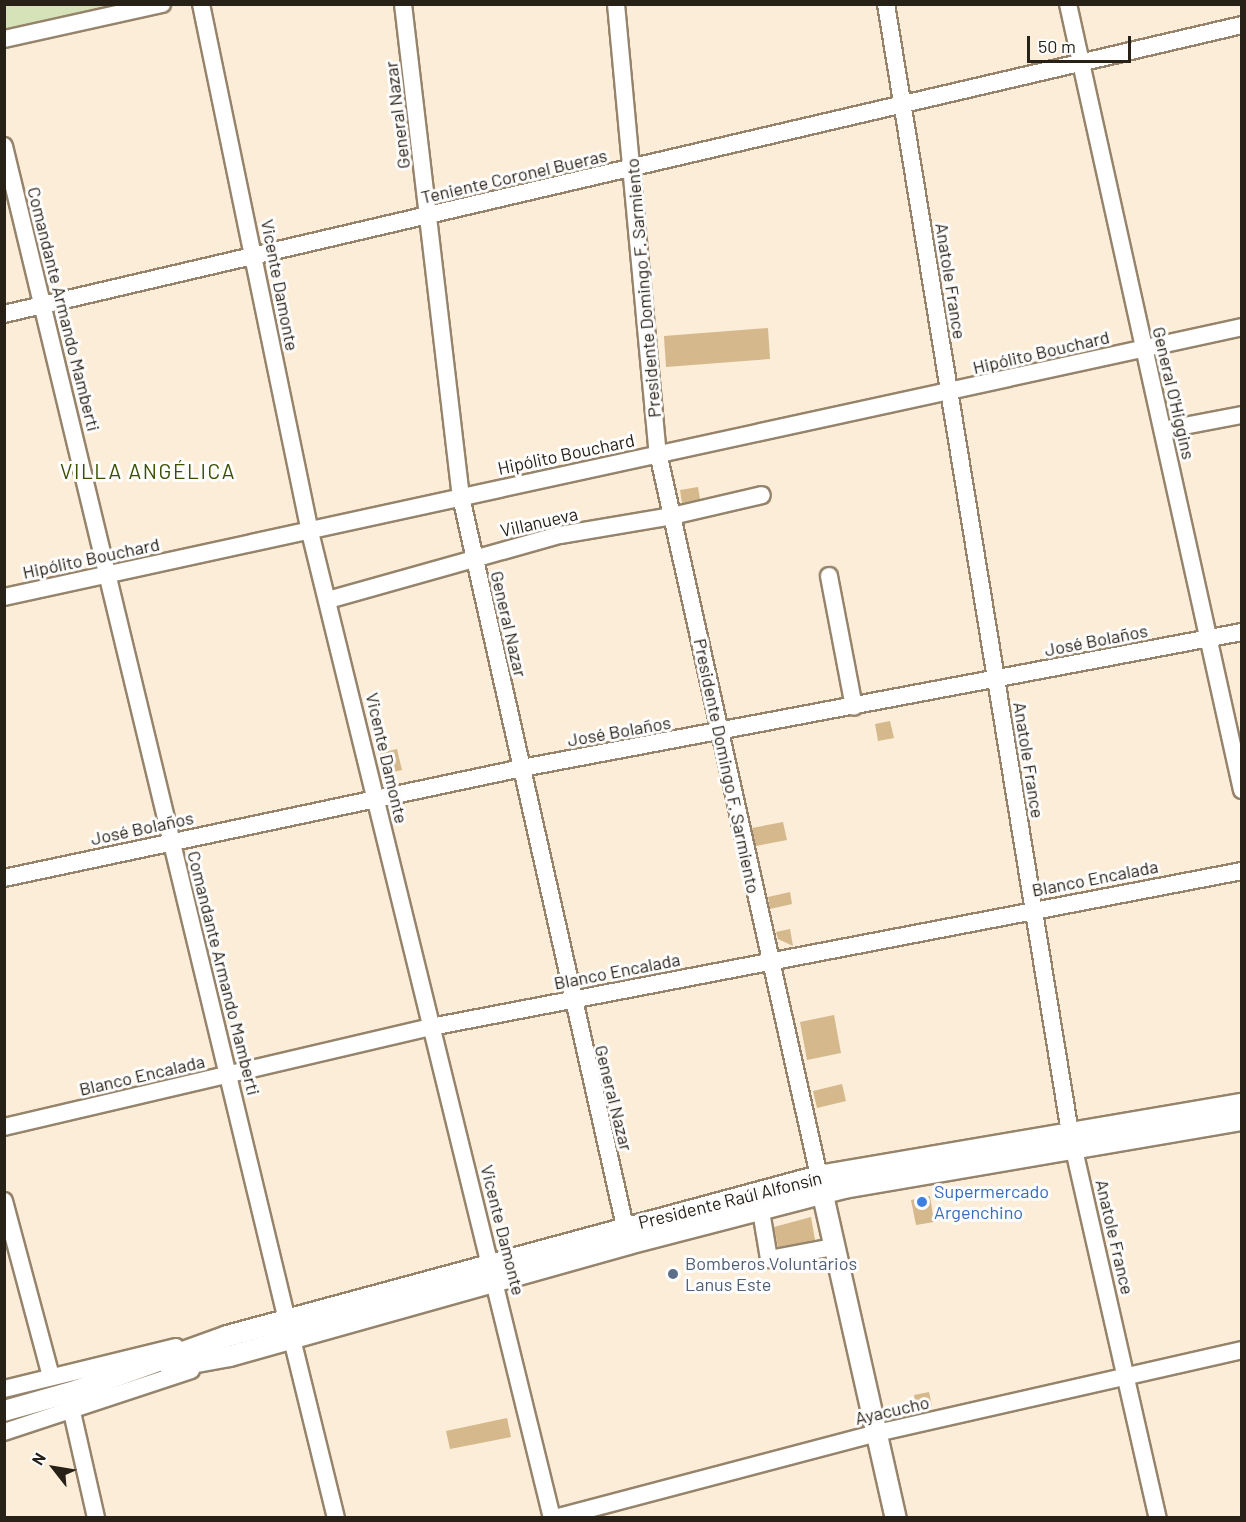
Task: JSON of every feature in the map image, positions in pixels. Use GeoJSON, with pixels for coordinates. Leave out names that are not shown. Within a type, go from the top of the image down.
{"type":"FeatureCollection","features":[{"type":"Feature","properties":{"kind":"main road","name":"Presidente Raúl Alfonsín"},"geometry":{"type":"LineString","coordinates":[[114,1378],[230,1356],[290,1329],[627,1235],[821,1185],[1073,1141],[1242,1104]]}},
{"type":"Feature","properties":{"kind":"main road","name":"Presidente Raúl Alfonsín"},"geometry":{"type":"LineString","coordinates":[[1073,1141],[1242,1120]]}},
{"type":"Feature","properties":{"kind":"main road","name":"Presidente Raúl Alfonsín"},"geometry":{"type":"LineString","coordinates":[[627,1235],[761,1210],[821,1185]]}},
{"type":"Feature","properties":{"kind":"main road","name":"Presidente Domingo F. Sarmiento"},"geometry":{"type":"LineString","coordinates":[[821,1185],[896,1518]]}},
{"type":"Feature","properties":{"kind":"main road","name":"Presidente Raúl Alfonsín"},"geometry":{"type":"LineString","coordinates":[[4,1411],[114,1378],[227,1336],[290,1329]]}},
{"type":"Feature","properties":{"kind":"street"},"geometry":{"type":"LineString","coordinates":[[4,39],[162,4]]}},
{"type":"Feature","properties":{"kind":"street","name":"Vicente Damonte"},"geometry":{"type":"LineString","coordinates":[[201,4],[310,532],[553,1518]]}},
{"type":"Feature","properties":{"kind":"street","name":"General Nazar"},"geometry":{"type":"LineString","coordinates":[[403,4],[461,497],[571,1000],[627,1235]]}},
{"type":"Feature","properties":{"kind":"street","name":"Presidente Domingo F. Sarmiento"},"geometry":{"type":"LineString","coordinates":[[616,4],[658,453],[821,1185]]}},
{"type":"Feature","properties":{"kind":"street","name":"Anatole France"},"geometry":{"type":"LineString","coordinates":[[886,4],[1033,910],[1073,1141],[1158,1518]]}},
{"type":"Feature","properties":{"kind":"street","name":"General O'Higgins"},"geometry":{"type":"LineString","coordinates":[[1068,4],[1163,430],[1206,639],[1242,790]]}},
{"type":"Feature","properties":{"kind":"street","name":"Teniente Coronel Bueras"},"geometry":{"type":"LineString","coordinates":[[4,314],[1242,25]]}},
{"type":"Feature","properties":{"kind":"street","name":"Comandante Armando Mamberti"},"geometry":{"type":"LineString","coordinates":[[4,146],[336,1518]]}},
{"type":"Feature","properties":{"kind":"street","name":"Hipólito Bouchard"},"geometry":{"type":"LineString","coordinates":[[4,597],[310,532],[658,453],[949,393],[1242,327]]}},
{"type":"Feature","properties":{"kind":"street"},"geometry":{"type":"LineString","coordinates":[[1163,430],[1242,415]]}},
{"type":"Feature","properties":{"kind":"street","name":"Villanueva"},"geometry":{"type":"LineString","coordinates":[[328,600],[560,535],[672,516],[762,495]]}},
{"type":"Feature","properties":{"kind":"street"},"geometry":{"type":"LineString","coordinates":[[829,576],[854,707]]}},
{"type":"Feature","properties":{"kind":"street","name":"José Bolaños"},"geometry":{"type":"LineString","coordinates":[[4,878],[522,768],[721,733],[1242,632]]}},
{"type":"Feature","properties":{"kind":"street","name":"Blanco Encalada"},"geometry":{"type":"LineString","coordinates":[[4,1127],[431,1027],[1242,871]]}},
{"type":"Feature","properties":{"kind":"street"},"geometry":{"type":"LineString","coordinates":[[4,1201],[51,1376]]}},
{"type":"Feature","properties":{"kind":"street"},"geometry":{"type":"LineString","coordinates":[[761,1210],[769,1259],[834,1247]]}},
{"type":"Feature","properties":{"kind":"street","name":"Presidente Raúl Alfonsín"},"geometry":{"type":"LineString","coordinates":[[4,1389],[227,1336]]}},
{"type":"Feature","properties":{"kind":"street","name":"Ayacucho"},"geometry":{"type":"LineString","coordinates":[[553,1518],[877,1433],[1242,1350]]}},
{"type":"Feature","properties":{"kind":"street","name":"Presidente Raúl Alfonsín"},"geometry":{"type":"LineString","coordinates":[[4,1432],[72,1412],[230,1356]]}},
{"type":"Feature","properties":{"kind":"street"},"geometry":{"type":"LineString","coordinates":[[72,1412],[96,1518]]}},
{"type":"Feature","properties":{"kind":"green space"},"geometry":{"type":"Polygon","coordinates":[[[4,5],[120,5],[6,31],[4,5]]]}},
{"type":"Feature","properties":{"kind":"building"},"geometry":{"type":"Polygon","coordinates":[[[768,328],[770,359],[666,367],[664,336],[768,328]]]}},
{"type":"Feature","properties":{"kind":"building"},"geometry":{"type":"Polygon","coordinates":[[[698,487],[700,499],[682,503],[680,490],[698,487]]]}},
{"type":"Feature","properties":{"kind":"building"},"geometry":{"type":"Polygon","coordinates":[[[890,721],[894,738],[878,741],[875,724],[890,721]]]}},
{"type":"Feature","properties":{"kind":"building"},"geometry":{"type":"Polygon","coordinates":[[[397,749],[402,770],[384,774],[380,753],[397,749]]]}},
{"type":"Feature","properties":{"kind":"building"},"geometry":{"type":"Polygon","coordinates":[[[783,822],[787,840],[756,846],[752,828],[783,822]]]}},
{"type":"Feature","properties":{"kind":"building"},"geometry":{"type":"Polygon","coordinates":[[[790,892],[792,904],[770,909],[768,897],[790,892]]]}},
{"type":"Feature","properties":{"kind":"building"},"geometry":{"type":"Polygon","coordinates":[[[790,929],[793,946],[778,939],[776,932],[790,929]]]}},
{"type":"Feature","properties":{"kind":"building"},"geometry":{"type":"Polygon","coordinates":[[[834,1015],[841,1053],[807,1060],[800,1022],[834,1015]]]}},
{"type":"Feature","properties":{"kind":"building"},"geometry":{"type":"Polygon","coordinates":[[[842,1084],[846,1101],[817,1108],[813,1091],[842,1084]]]}},
{"type":"Feature","properties":{"kind":"building"},"geometry":{"type":"Polygon","coordinates":[[[930,1196],[934,1222],[916,1225],[911,1200],[930,1196]]]}},
{"type":"Feature","properties":{"kind":"building"},"geometry":{"type":"Polygon","coordinates":[[[811,1217],[815,1240],[778,1247],[774,1227],[811,1217]]]}},
{"type":"Feature","properties":{"kind":"building"},"geometry":{"type":"Polygon","coordinates":[[[929,1392],[932,1406],[917,1409],[914,1395],[929,1392]]]}},
{"type":"Feature","properties":{"kind":"building"},"geometry":{"type":"Polygon","coordinates":[[[507,1418],[511,1437],[450,1449],[446,1431],[507,1418]]]}},
{"type":"Feature","properties":{"kind":"place","name":"Supermercado Argenchino"},"geometry":{"type":"Point","coordinates":[922,1202]}},
{"type":"Feature","properties":{"kind":"place","name":"Bomberos Voluntarios Lanus Este"},"geometry":{"type":"Point","coordinates":[673,1274]}},
{"type":"Feature","properties":{"kind":"district","name":"VILLA ANGÉLICA"},"geometry":{"type":"Point","coordinates":[148,471]}}]}
